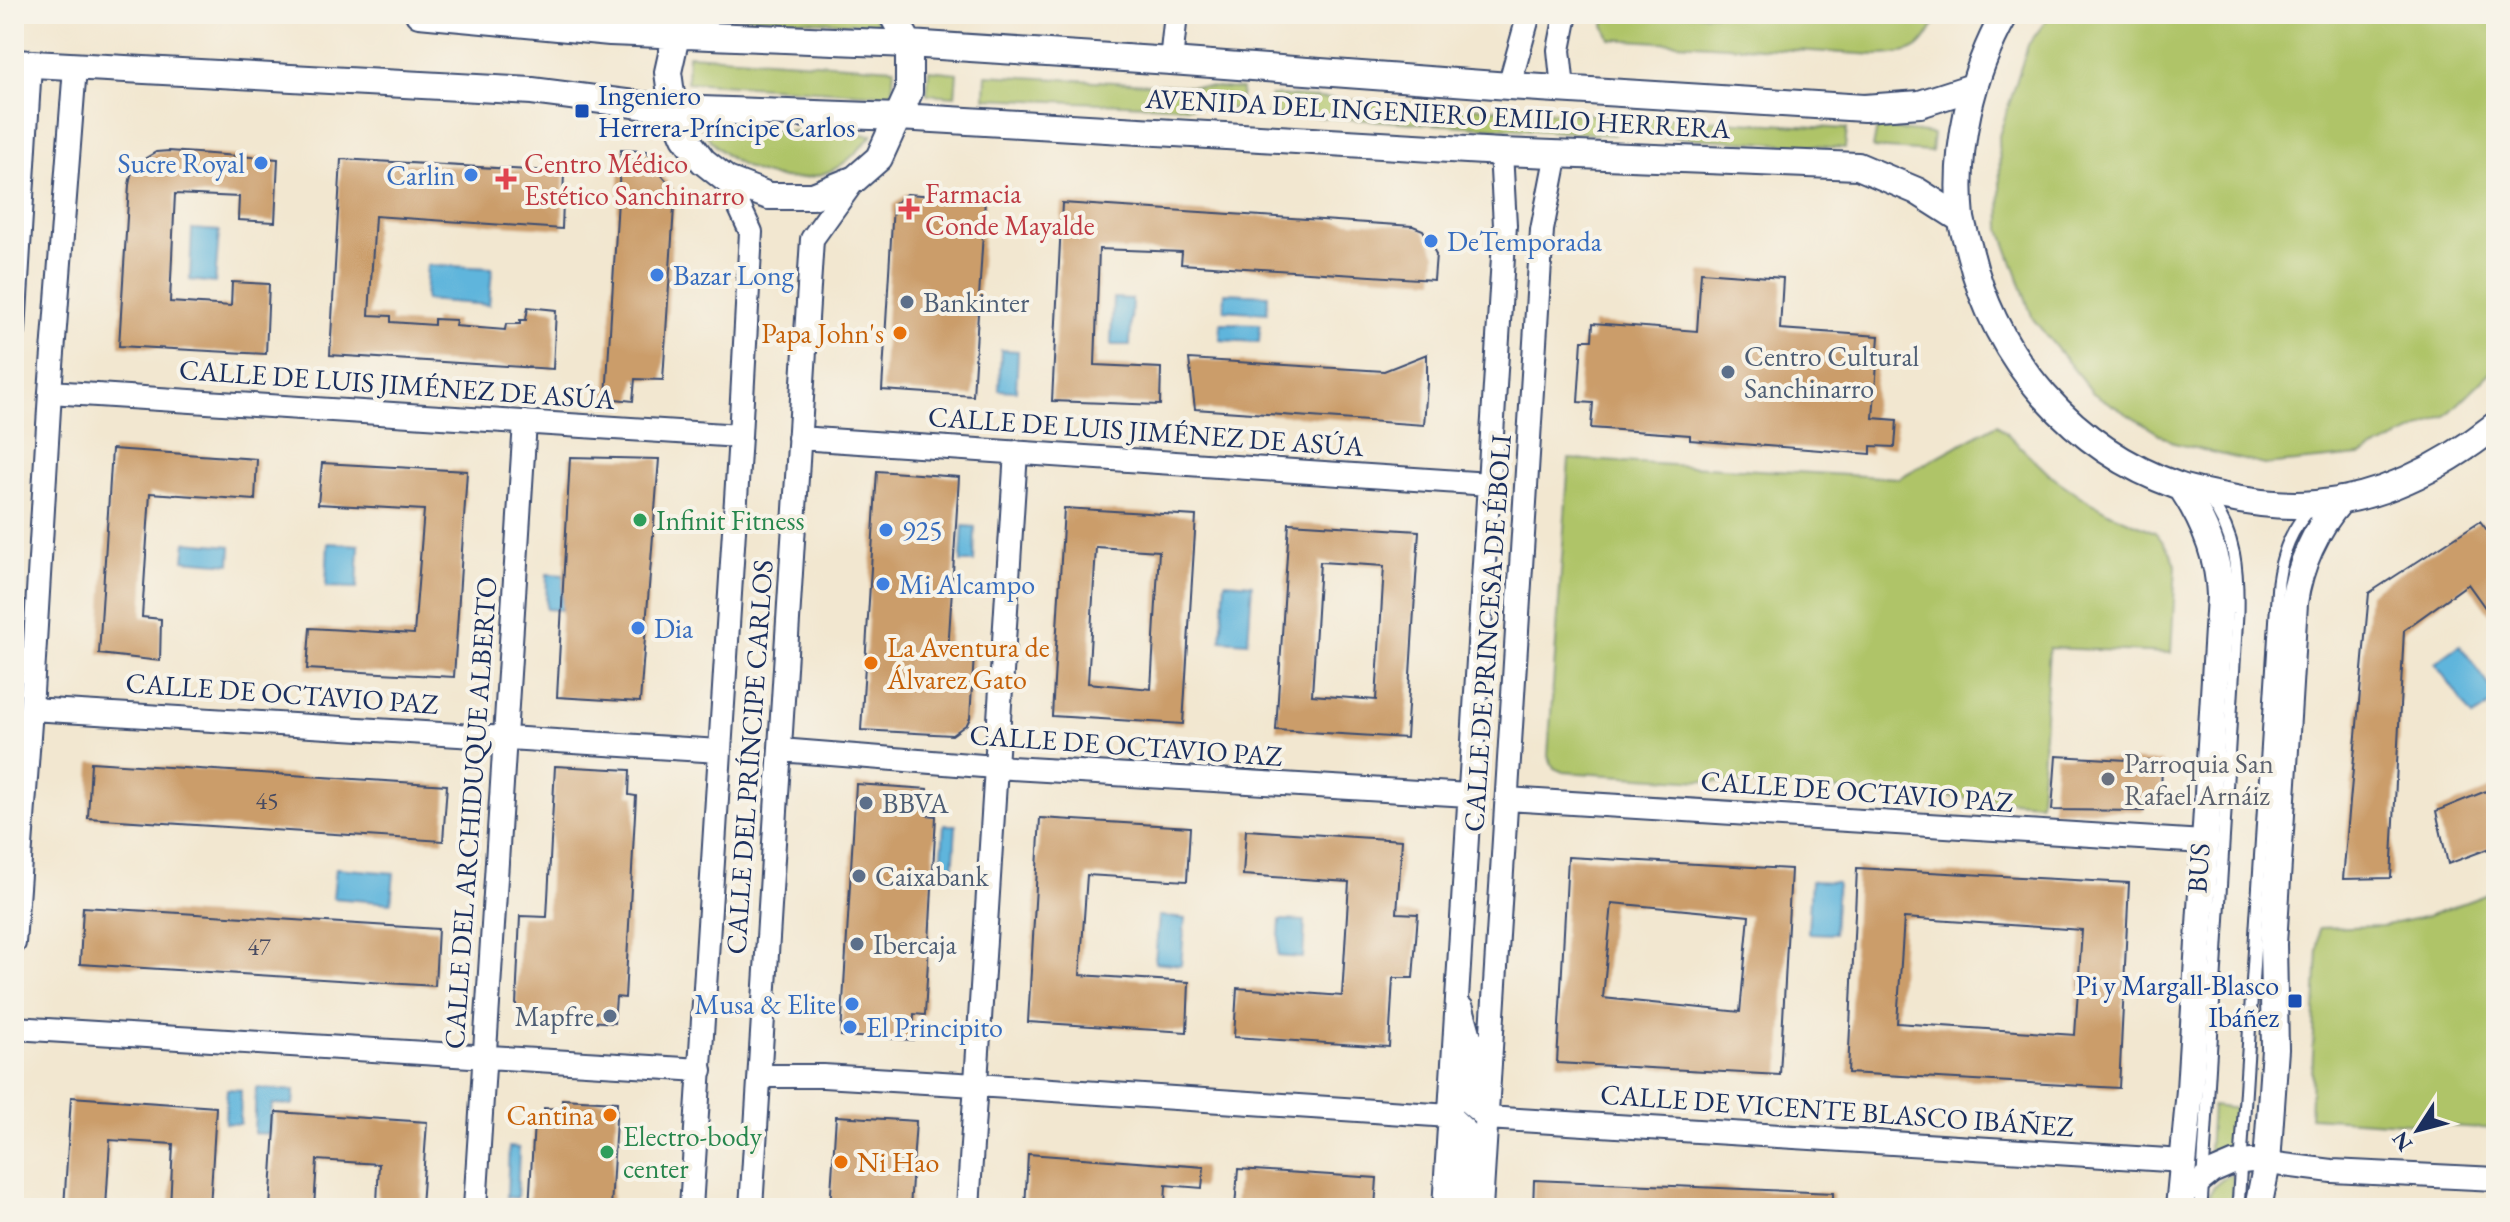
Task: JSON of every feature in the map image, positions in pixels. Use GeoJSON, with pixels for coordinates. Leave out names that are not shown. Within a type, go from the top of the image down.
{"type":"FeatureCollection","features":[{"type":"Feature","properties":{"kind":"street","name":"AVENIDA DEL INGENIERO EMILIO HERRERA"},"geometry":{"type":"LineString","coordinates":[[419,14],[591,31],[682,25],[909,44],[1864,108],[1920,104],[1973,87]]}},
{"type":"Feature","properties":{"kind":"street"},"geometry":{"type":"LineString","coordinates":[[682,25],[668,72],[673,109],[685,137],[703,161],[727,180],[769,196],[813,196],[855,179],[879,158],[899,117],[909,92],[909,44],[892,14]]}},
{"type":"Feature","properties":{"kind":"street"},"geometry":{"type":"LineString","coordinates":[[1171,61],[1176,14]]}},
{"type":"Feature","properties":{"kind":"street"},"geometry":{"type":"LineString","coordinates":[[1509,86],[1529,14]]}},
{"type":"Feature","properties":{"kind":"street"},"geometry":{"type":"LineString","coordinates":[[1563,89],[1559,50],[1566,14]]}},
{"type":"Feature","properties":{"kind":"street"},"geometry":{"type":"LineString","coordinates":[[2005,14],[1986,51],[1973,87],[1963,135],[1961,219],[1977,283],[1999,332],[2028,377],[2064,417],[2106,450],[2152,476],[2193,490],[2270,505],[2328,502],[2413,478],[2461,453],[2496,425]]}},
{"type":"Feature","properties":{"kind":"street","name":"AVENIDA DEL INGENIERO EMILIO HERRERA"},"geometry":{"type":"LineString","coordinates":[[22,64],[532,91],[673,109],[899,117],[1501,152],[1858,166],[1917,191],[1961,219]]}},
{"type":"Feature","properties":{"kind":"street"},"geometry":{"type":"LineString","coordinates":[[14,331],[22,64]]}},
{"type":"Feature","properties":{"kind":"street"},"geometry":{"type":"LineString","coordinates":[[14,943],[75,67]]}},
{"type":"Feature","properties":{"kind":"street","name":"CALLE DE PRINCESA DE ÉBOLI"},"geometry":{"type":"LineString","coordinates":[[1444,1208],[1505,225],[1501,152]]}},
{"type":"Feature","properties":{"kind":"street","name":"CALLE DE PRINCESA DE ÉBOLI"},"geometry":{"type":"LineString","coordinates":[[1481,1208],[1542,230],[1557,153]]}},
{"type":"Feature","properties":{"kind":"street","name":"CALLE DEL PRÍNCIPE CARLOS"},"geometry":{"type":"LineString","coordinates":[[751,1208],[812,239],[855,179]]}},
{"type":"Feature","properties":{"kind":"street","name":"CALLE DEL PRÍNCIPE CARLOS"},"geometry":{"type":"LineString","coordinates":[[691,1208],[751,232],[727,180]]}},
{"type":"Feature","properties":{"kind":"street","name":"CALLE DE LUIS JIMÉNEZ DE ASÚA"},"geometry":{"type":"LineString","coordinates":[[50,392],[740,436]]}},
{"type":"Feature","properties":{"kind":"street","name":"CALLE DEL ARCHIDUQUE ALBERTO"},"geometry":{"type":"LineString","coordinates":[[475,1208],[525,422]]}},
{"type":"Feature","properties":{"kind":"street","name":"CALLE DE LUIS JIMÉNEZ DE ASÚA"},"geometry":{"type":"LineString","coordinates":[[799,438],[1489,484]]}},
{"type":"Feature","properties":{"kind":"street"},"geometry":{"type":"LineString","coordinates":[[968,1208],[1016,452]]}},
{"type":"Feature","properties":{"kind":"street"},"geometry":{"type":"LineString","coordinates":[[2187,1205],[2193,1170],[2204,842],[2220,596],[2219,575],[2193,490]]}},
{"type":"Feature","properties":{"kind":"street"},"geometry":{"type":"LineString","coordinates":[[2258,1208],[2267,1163],[2276,1023],[2272,965],[2274,914],[2294,603],[2296,585],[2327,515],[2328,502]]}},
{"type":"Feature","properties":{"kind":"street","name":"CALLE DE OCTAVIO PAZ"},"geometry":{"type":"LineString","coordinates":[[31,709],[720,751]]}},
{"type":"Feature","properties":{"kind":"street","name":"CALLE DE OCTAVIO PAZ"},"geometry":{"type":"LineString","coordinates":[[780,750],[995,767],[1469,795]]}},
{"type":"Feature","properties":{"kind":"street","name":"CALLE DE OCTAVIO PAZ"},"geometry":{"type":"LineString","coordinates":[[1507,799],[2204,842]]}},
{"type":"Feature","properties":{"kind":"street","name":"CALLE DE PRINCESA DE ÉBOLI"},"geometry":{"type":"LineString","coordinates":[[1458,992],[1471,1040],[1467,1101],[1487,1118]]}},
{"type":"Feature","properties":{"kind":"street"},"geometry":{"type":"LineString","coordinates":[[14,1028],[701,1070]]}},
{"type":"Feature","properties":{"kind":"street"},"geometry":{"type":"LineString","coordinates":[[760,1076],[823,1076],[1450,1116],[1469,1134],[1464,1208]]}},
{"type":"Feature","properties":{"kind":"street","name":"CALLE DE VICENTE BLASCO IBÁÑEZ"},"geometry":{"type":"LineString","coordinates":[[1487,1118],[2193,1170]]}},
{"type":"Feature","properties":{"kind":"street"},"geometry":{"type":"LineString","coordinates":[[2193,1170],[2241,1162],[2332,1171],[2496,1179]]}},
{"type":"Feature","properties":{"kind":"lane","name":"BUS"},"geometry":{"type":"LineString","coordinates":[[2193,490],[2214,506],[2229,533],[2238,571],[2193,1170]]}},
{"type":"Feature","properties":{"kind":"lane"},"geometry":{"type":"LineString","coordinates":[[2238,1208],[2278,582],[2293,530],[2302,517],[2328,502]]}},
{"type":"Feature","properties":{"kind":"green space"},"geometry":{"type":"Polygon","coordinates":[[[871,14],[879,25],[713,15],[871,14]]]}},
{"type":"Feature","properties":{"kind":"green space"},"geometry":{"type":"Polygon","coordinates":[[[1607,14],[1940,14],[1923,42],[1911,51],[1877,55],[1610,39],[1604,25],[1607,14]]]}},
{"type":"Feature","properties":{"kind":"green space"},"geometry":{"type":"Polygon","coordinates":[[[2051,14],[2496,14],[2496,367],[2446,416],[2360,456],[2265,465],[2174,443],[2093,393],[2033,319],[2001,230],[1999,136],[2028,45],[2051,14]]]}},
{"type":"Feature","properties":{"kind":"green space"},"geometry":{"type":"Polygon","coordinates":[[[688,55],[894,68],[892,95],[687,82],[688,55]]]}},
{"type":"Feature","properties":{"kind":"green space"},"geometry":{"type":"Polygon","coordinates":[[[929,70],[957,73],[955,96],[927,94],[929,70]]]}},
{"type":"Feature","properties":{"kind":"green space"},"geometry":{"type":"Polygon","coordinates":[[[986,75],[1242,89],[1240,109],[985,98],[986,75]]]}},
{"type":"Feature","properties":{"kind":"green space"},"geometry":{"type":"Polygon","coordinates":[[[1271,95],[1615,116],[1615,135],[1268,114],[1271,95]]]}},
{"type":"Feature","properties":{"kind":"green space"},"geometry":{"type":"Polygon","coordinates":[[[1644,116],[1847,129],[1845,148],[1643,135],[1644,116]]]}},
{"type":"Feature","properties":{"kind":"green space"},"geometry":{"type":"Polygon","coordinates":[[[701,127],[872,135],[836,168],[812,177],[794,178],[776,177],[741,165],[712,142],[701,127]]]}},
{"type":"Feature","properties":{"kind":"green space"},"geometry":{"type":"Polygon","coordinates":[[[1877,127],[1933,134],[1931,152],[1873,148],[1877,127]]]}},
{"type":"Feature","properties":{"kind":"green space"},"geometry":{"type":"Polygon","coordinates":[[[1997,424],[2051,476],[2080,496],[2155,532],[2170,551],[2176,565],[2171,653],[2049,648],[2040,803],[1563,772],[1554,768],[1548,756],[1569,459],[1899,478],[1997,424]]]}},
{"type":"Feature","properties":{"kind":"green space"},"geometry":{"type":"Polygon","coordinates":[[[2496,891],[2496,1129],[2310,1117],[2319,928],[2382,926],[2428,916],[2496,891]]]}},
{"type":"Feature","properties":{"kind":"green space"},"geometry":{"type":"Polygon","coordinates":[[[2212,1106],[2238,1109],[2234,1154],[2208,1165],[2212,1106]]]}},
{"type":"Feature","properties":{"kind":"green space"},"geometry":{"type":"Polygon","coordinates":[[[2233,1173],[2232,1206],[2206,1208],[2214,1187],[2233,1173]]]}},
{"type":"Feature","properties":{"kind":"water"},"geometry":{"type":"Polygon","coordinates":[[[192,229],[219,231],[215,283],[190,280],[192,229]]]}},
{"type":"Feature","properties":{"kind":"water"},"geometry":{"type":"Polygon","coordinates":[[[427,265],[492,268],[489,305],[425,300],[427,265]]]}},
{"type":"Feature","properties":{"kind":"water"},"geometry":{"type":"Polygon","coordinates":[[[1225,293],[1268,295],[1267,313],[1224,310],[1225,293]]]}},
{"type":"Feature","properties":{"kind":"water"},"geometry":{"type":"Polygon","coordinates":[[[1113,298],[1132,299],[1130,345],[1111,345],[1113,298]]]}},
{"type":"Feature","properties":{"kind":"water"},"geometry":{"type":"Polygon","coordinates":[[[1221,323],[1260,324],[1259,342],[1220,340],[1221,323]]]}},
{"type":"Feature","properties":{"kind":"water"},"geometry":{"type":"Polygon","coordinates":[[[1001,350],[1018,351],[1016,391],[999,390],[1001,350]]]}},
{"type":"Feature","properties":{"kind":"water"},"geometry":{"type":"Polygon","coordinates":[[[963,526],[975,527],[974,562],[961,562],[963,526]]]}},
{"type":"Feature","properties":{"kind":"water"},"geometry":{"type":"Polygon","coordinates":[[[186,542],[231,546],[230,564],[184,560],[186,542]]]}},
{"type":"Feature","properties":{"kind":"water"},"geometry":{"type":"Polygon","coordinates":[[[328,543],[359,545],[357,588],[326,587],[328,543]]]}},
{"type":"Feature","properties":{"kind":"water"},"geometry":{"type":"Polygon","coordinates":[[[547,574],[564,575],[562,610],[546,609],[547,574]]]}},
{"type":"Feature","properties":{"kind":"water"},"geometry":{"type":"Polygon","coordinates":[[[1225,582],[1252,584],[1248,642],[1221,640],[1225,582]]]}},
{"type":"Feature","properties":{"kind":"water"},"geometry":{"type":"Polygon","coordinates":[[[2460,645],[2496,695],[2496,701],[2473,717],[2435,663],[2460,645]]]}},
{"type":"Feature","properties":{"kind":"water"},"geometry":{"type":"Polygon","coordinates":[[[944,825],[956,825],[953,874],[941,873],[944,825]]]}},
{"type":"Feature","properties":{"kind":"water"},"geometry":{"type":"Polygon","coordinates":[[[336,868],[394,873],[391,903],[333,898],[336,868]]]}},
{"type":"Feature","properties":{"kind":"water"},"geometry":{"type":"Polygon","coordinates":[[[1811,881],[1837,882],[1834,934],[1808,933],[1811,881]]]}},
{"type":"Feature","properties":{"kind":"water"},"geometry":{"type":"Polygon","coordinates":[[[1159,916],[1185,919],[1181,965],[1155,962],[1159,916]]]}},
{"type":"Feature","properties":{"kind":"water"},"geometry":{"type":"Polygon","coordinates":[[[1280,920],[1305,921],[1303,958],[1278,956],[1280,920]]]}},
{"type":"Feature","properties":{"kind":"water"},"geometry":{"type":"Polygon","coordinates":[[[256,1088],[294,1091],[293,1105],[272,1104],[269,1134],[254,1133],[256,1088]]]}},
{"type":"Feature","properties":{"kind":"water"},"geometry":{"type":"Polygon","coordinates":[[[227,1089],[241,1090],[240,1124],[225,1123],[227,1089]]]}},
{"type":"Feature","properties":{"kind":"water"},"geometry":{"type":"Polygon","coordinates":[[[509,1147],[519,1148],[517,1198],[507,1197],[509,1147]]]}},
{"type":"Feature","properties":{"kind":"building"},"geometry":{"type":"Polygon","coordinates":[[[621,150],[647,151],[675,191],[663,380],[635,379],[633,401],[606,398],[621,150]]]}},
{"type":"Feature","properties":{"kind":"building"},"geometry":{"type":"Polygon","coordinates":[[[156,152],[278,159],[275,222],[238,220],[239,197],[175,194],[170,302],[231,306],[232,282],[269,284],[266,354],[119,346],[131,175],[141,161],[156,152]]]}},
{"type":"Feature","properties":{"kind":"building"},"geometry":{"type":"Polygon","coordinates":[[[341,159],[564,172],[562,229],[375,216],[369,315],[391,316],[391,322],[434,325],[434,319],[456,320],[455,326],[505,330],[506,324],[520,324],[520,320],[526,320],[528,307],[556,310],[553,369],[330,355],[341,159]]]}},
{"type":"Feature","properties":{"kind":"building"},"geometry":{"type":"Polygon","coordinates":[[[906,194],[985,199],[973,396],[882,390],[893,205],[906,194]]]}},
{"type":"Feature","properties":{"kind":"building"},"geometry":{"type":"Polygon","coordinates":[[[1062,203],[1413,226],[1423,230],[1436,254],[1434,280],[1181,264],[1182,252],[1099,249],[1095,365],[1161,368],[1160,405],[1052,401],[1062,203]]]}},
{"type":"Feature","properties":{"kind":"building","name":"Centro Cultural Sanchinarro"},"geometry":{"type":"Polygon","coordinates":[[[1701,272],[1783,278],[1780,329],[1879,336],[1873,418],[1897,420],[1895,447],[1871,446],[1871,454],[1690,440],[1690,435],[1591,428],[1593,403],[1578,402],[1582,340],[1592,340],[1593,323],[1697,331],[1701,272]]]}},
{"type":"Feature","properties":{"kind":"building"},"geometry":{"type":"Polygon","coordinates":[[[1427,354],[1424,425],[1195,409],[1189,359],[1384,371],[1427,354]]]}},
{"type":"Feature","properties":{"kind":"building"},"geometry":{"type":"Polygon","coordinates":[[[112,449],[257,459],[255,500],[150,493],[142,617],[161,619],[160,661],[99,654],[112,449]]]}},
{"type":"Feature","properties":{"kind":"building"},"geometry":{"type":"Polygon","coordinates":[[[570,457],[659,459],[640,702],[557,697],[570,457]]]}},
{"type":"Feature","properties":{"kind":"building"},"geometry":{"type":"Polygon","coordinates":[[[322,463],[467,471],[454,677],[307,669],[310,628],[414,634],[424,510],[318,504],[322,463]]]}},
{"type":"Feature","properties":{"kind":"building"},"geometry":{"type":"Polygon","coordinates":[[[877,471],[959,477],[948,652],[974,655],[970,718],[952,735],[861,730],[877,471]]]}},
{"type":"Feature","properties":{"kind":"building"},"geometry":{"type":"Polygon","coordinates":[[[1064,508],[1196,516],[1183,724],[1052,716],[1064,508]],[[1096,547],[1088,683],[1151,689],[1159,551],[1096,547]]]}},
{"type":"Feature","properties":{"kind":"building"},"geometry":{"type":"Polygon","coordinates":[[[2480,521],[2496,542],[2496,623],[2468,584],[2404,630],[2391,878],[2343,879],[2369,593],[2480,521]]]}},
{"type":"Feature","properties":{"kind":"building"},"geometry":{"type":"Polygon","coordinates":[[[1289,523],[1419,531],[1406,738],[1276,730],[1289,523]],[[1320,562],[1312,695],[1376,700],[1384,566],[1320,562]]]}},
{"type":"Feature","properties":{"kind":"building","name":"Parroquia San Rafael Arnáiz"},"geometry":{"type":"Polygon","coordinates":[[[2056,756],[2162,762],[2161,797],[2144,795],[2144,811],[2052,810],[2056,756]]]}},
{"type":"Feature","properties":{"kind":"building"},"geometry":{"type":"Polygon","coordinates":[[[91,762],[447,785],[443,841],[88,818],[91,762]]]}},
{"type":"Feature","properties":{"kind":"building"},"geometry":{"type":"Polygon","coordinates":[[[555,766],[630,770],[629,795],[636,796],[625,998],[616,997],[614,1023],[529,1016],[516,1005],[520,916],[547,917],[555,766]]]}},
{"type":"Feature","properties":{"kind":"building"},"geometry":{"type":"Polygon","coordinates":[[[856,784],[928,789],[927,815],[936,816],[925,1015],[914,1014],[913,1040],[841,1036],[856,784]]]}},
{"type":"Feature","properties":{"kind":"building"},"geometry":{"type":"Polygon","coordinates":[[[2496,787],[2496,846],[2448,864],[2436,811],[2496,787]]]}},
{"type":"Feature","properties":{"kind":"building"},"geometry":{"type":"Polygon","coordinates":[[[1040,818],[1190,827],[1187,881],[1087,875],[1080,975],[1189,982],[1187,1032],[1028,1022],[1040,818]]]}},
{"type":"Feature","properties":{"kind":"building"},"geometry":{"type":"Polygon","coordinates":[[[1246,830],[1402,840],[1397,913],[1418,914],[1413,978],[1393,978],[1389,1047],[1234,1037],[1237,988],[1342,996],[1349,882],[1243,875],[1246,830]]]}},
{"type":"Feature","properties":{"kind":"building"},"geometry":{"type":"Polygon","coordinates":[[[1568,857],[1791,869],[1780,1075],[1557,1063],[1568,857]],[[1612,903],[1603,998],[1740,1012],[1749,916],[1612,903]]]}},
{"type":"Feature","properties":{"kind":"building"},"geometry":{"type":"Polygon","coordinates":[[[1857,868],[2129,883],[2119,1088],[1848,1073],[1857,868]],[[1904,918],[1897,1023],[2075,1035],[2082,930],[1904,918]]]}},
{"type":"Feature","properties":{"kind":"building"},"geometry":{"type":"Polygon","coordinates":[[[83,907],[438,929],[435,986],[80,964],[83,907]]]}},
{"type":"Feature","properties":{"kind":"building"},"geometry":{"type":"Polygon","coordinates":[[[71,1097],[216,1107],[210,1208],[170,1208],[173,1144],[110,1140],[106,1208],[64,1208],[71,1097]]]}},
{"type":"Feature","properties":{"kind":"building"},"geometry":{"type":"Polygon","coordinates":[[[562,1099],[617,1102],[611,1208],[529,1208],[534,1122],[544,1123],[544,1108],[562,1109],[562,1099]]]}},
{"type":"Feature","properties":{"kind":"building"},"geometry":{"type":"Polygon","coordinates":[[[276,1112],[427,1122],[421,1206],[377,1203],[379,1164],[317,1160],[314,1208],[270,1208],[276,1112]]]}},
{"type":"Feature","properties":{"kind":"building"},"geometry":{"type":"Polygon","coordinates":[[[836,1116],[916,1121],[910,1208],[830,1208],[836,1116]]]}},
{"type":"Feature","properties":{"kind":"building"},"geometry":{"type":"Polygon","coordinates":[[[1028,1154],[1204,1167],[1202,1188],[1166,1185],[1165,1205],[1069,1201],[1069,1208],[1025,1208],[1028,1154]]]}},
{"type":"Feature","properties":{"kind":"building"},"geometry":{"type":"Polygon","coordinates":[[[1238,1169],[1377,1178],[1375,1208],[1235,1208],[1238,1169]]]}},
{"type":"Feature","properties":{"kind":"building"},"geometry":{"type":"Polygon","coordinates":[[[1534,1180],[1833,1193],[1833,1208],[1533,1208],[1534,1180]]]}},
{"type":"Feature","properties":{"kind":"place","name":"Ingeniero Herrera-Príncipe Carlos"},"geometry":{"type":"Point","coordinates":[582,111]}},
{"type":"Feature","properties":{"kind":"place","name":"Sucre Royal"},"geometry":{"type":"Point","coordinates":[261,163]}},
{"type":"Feature","properties":{"kind":"place","name":"Carlin"},"geometry":{"type":"Point","coordinates":[471,175]}},
{"type":"Feature","properties":{"kind":"place","name":"Centro Médico Estético Sanchinarro"},"geometry":{"type":"Point","coordinates":[506,179]}},
{"type":"Feature","properties":{"kind":"place","name":"Farmacia Conde Mayalde"},"geometry":{"type":"Point","coordinates":[909,209]}},
{"type":"Feature","properties":{"kind":"place","name":"DeTemporada"},"geometry":{"type":"Point","coordinates":[1431,241]}},
{"type":"Feature","properties":{"kind":"place","name":"Bazar Long"},"geometry":{"type":"Point","coordinates":[657,275]}},
{"type":"Feature","properties":{"kind":"place","name":"Bankinter"},"geometry":{"type":"Point","coordinates":[907,302]}},
{"type":"Feature","properties":{"kind":"place","name":"Papa John's"},"geometry":{"type":"Point","coordinates":[900,333]}},
{"type":"Feature","properties":{"kind":"place","name":"Centro Cultural Sanchinarro"},"geometry":{"type":"Point","coordinates":[1728,372]}},
{"type":"Feature","properties":{"kind":"place","name":"Infinit Fitness"},"geometry":{"type":"Point","coordinates":[640,520]}},
{"type":"Feature","properties":{"kind":"place","name":"925"},"geometry":{"type":"Point","coordinates":[886,530]}},
{"type":"Feature","properties":{"kind":"place","name":"Mi Alcampo"},"geometry":{"type":"Point","coordinates":[883,584]}},
{"type":"Feature","properties":{"kind":"place","name":"Dia"},"geometry":{"type":"Point","coordinates":[638,628]}},
{"type":"Feature","properties":{"kind":"place","name":"La Aventura de Álvarez Gato"},"geometry":{"type":"Point","coordinates":[871,663]}},
{"type":"Feature","properties":{"kind":"place","name":"Parroquia San Rafael Arnáiz"},"geometry":{"type":"Point","coordinates":[2108,779]}},
{"type":"Feature","properties":{"kind":"place","name":"BBVA"},"geometry":{"type":"Point","coordinates":[866,803]}},
{"type":"Feature","properties":{"kind":"place","name":"Caixabank"},"geometry":{"type":"Point","coordinates":[859,876]}},
{"type":"Feature","properties":{"kind":"place","name":"Ibercaja"},"geometry":{"type":"Point","coordinates":[857,944]}},
{"type":"Feature","properties":{"kind":"place","name":"Pi y Margall-Blasco Ibáñez"},"geometry":{"type":"Point","coordinates":[2295,1001]}},
{"type":"Feature","properties":{"kind":"place","name":"Musa & Elite"},"geometry":{"type":"Point","coordinates":[852,1004]}},
{"type":"Feature","properties":{"kind":"place","name":"Mapfre"},"geometry":{"type":"Point","coordinates":[610,1016]}},
{"type":"Feature","properties":{"kind":"place","name":"El Principito"},"geometry":{"type":"Point","coordinates":[850,1027]}},
{"type":"Feature","properties":{"kind":"place","name":"Cantina"},"geometry":{"type":"Point","coordinates":[610,1115]}},
{"type":"Feature","properties":{"kind":"place","name":"Electro-body center"},"geometry":{"type":"Point","coordinates":[607,1152]}},
{"type":"Feature","properties":{"kind":"place","name":"Ni Hao"},"geometry":{"type":"Point","coordinates":[841,1162]}}]}
